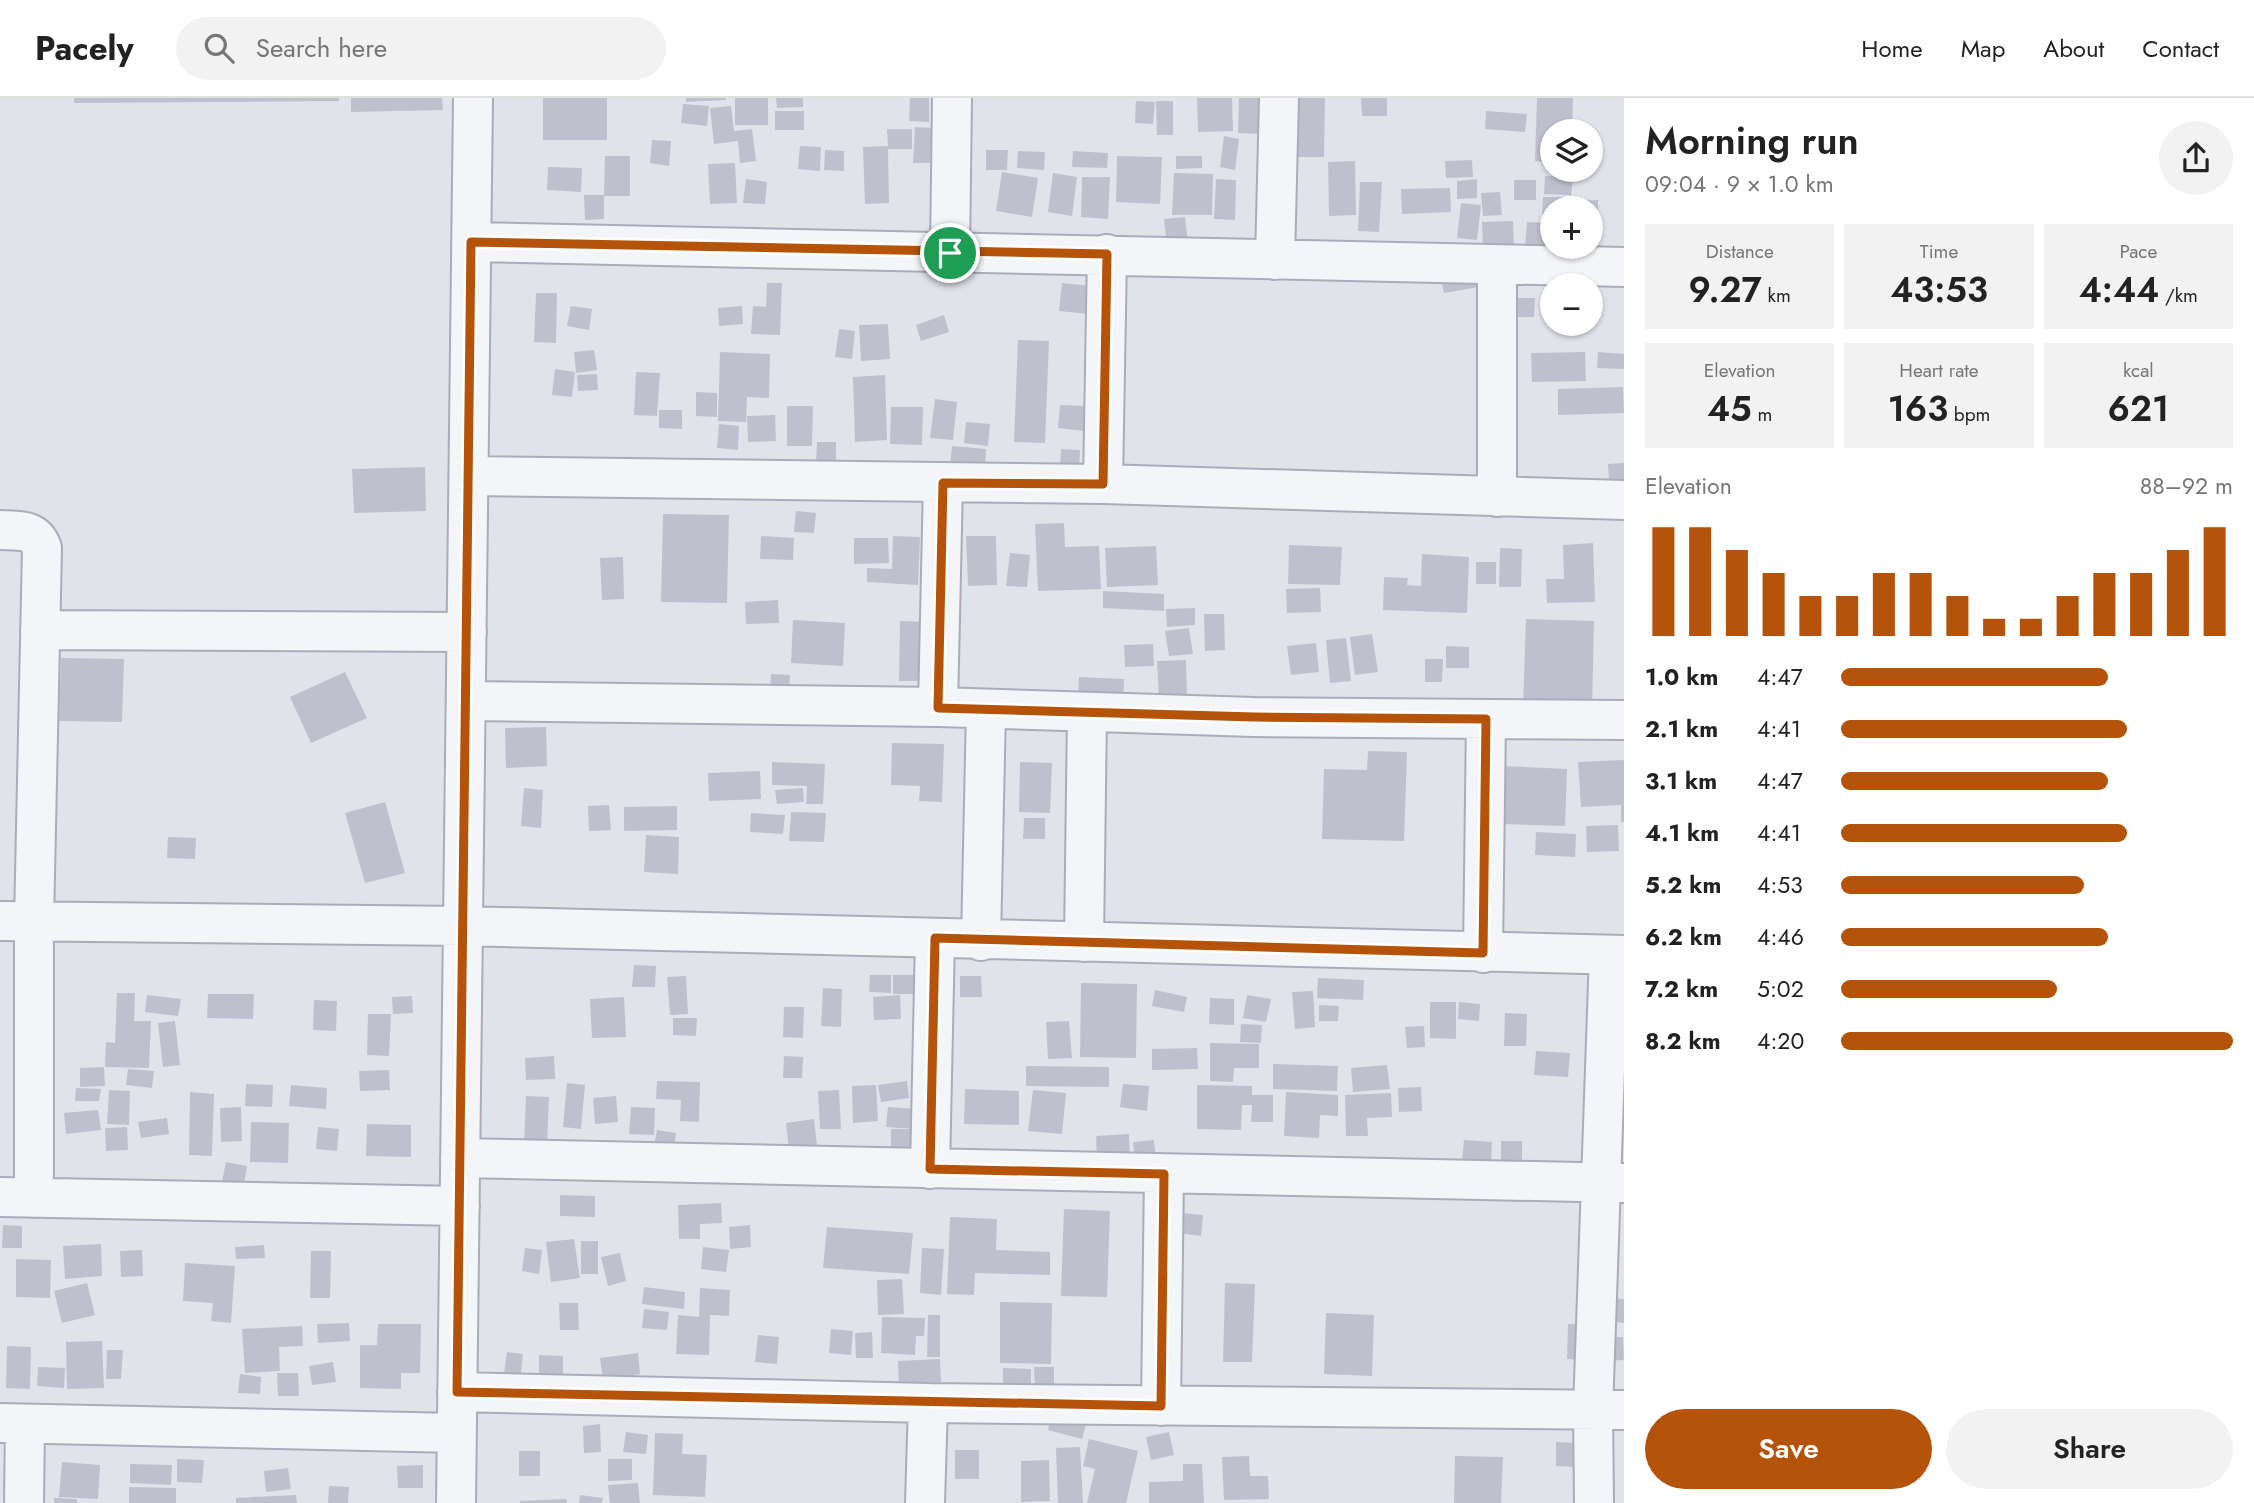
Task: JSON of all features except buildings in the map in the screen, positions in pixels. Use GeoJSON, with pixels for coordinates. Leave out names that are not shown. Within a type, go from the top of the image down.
{"type":"FeatureCollection","features":[{"type":"Feature","properties":{"kind":"street"},"geometry":{"type":"LineString","coordinates":[[456,1503],[473,98]]}},
{"type":"Feature","properties":{"kind":"street"},"geometry":{"type":"LineString","coordinates":[[950,253],[953,98]]}},
{"type":"Feature","properties":{"kind":"street"},"geometry":{"type":"LineString","coordinates":[[1275,260],[1279,98]]}},
{"type":"Feature","properties":{"kind":"street"},"geometry":{"type":"LineString","coordinates":[[471,242],[1624,267]]}},
{"type":"Feature","properties":{"kind":"street"},"geometry":{"type":"LineString","coordinates":[[1103,484],[1107,254]]}},
{"type":"Feature","properties":{"kind":"street"},"geometry":{"type":"LineString","coordinates":[[1497,265],[1497,497]]}},
{"type":"Feature","properties":{"kind":"street"},"geometry":{"type":"LineString","coordinates":[[469,476],[1103,484],[1624,500]]}},
{"type":"Feature","properties":{"kind":"street"},"geometry":{"type":"LineString","coordinates":[[938,708],[943,483]]}},
{"type":"Feature","properties":{"kind":"street"},"geometry":{"type":"LineString","coordinates":[[0,530],[31,532],[38,537],[42,548],[40,630],[17,921],[17,1197],[460,1206]]}},
{"type":"Feature","properties":{"kind":"street"},"geometry":{"type":"LineString","coordinates":[[40,630],[467,632]]}},
{"type":"Feature","properties":{"kind":"street"},"geometry":{"type":"LineString","coordinates":[[466,701],[938,708],[1254,717],[1624,720]]}},
{"type":"Feature","properties":{"kind":"street"},"geometry":{"type":"LineString","coordinates":[[981,941],[986,709]]}},
{"type":"Feature","properties":{"kind":"street"},"geometry":{"type":"LineString","coordinates":[[1084,942],[1087,712]]}},
{"type":"Feature","properties":{"kind":"street"},"geometry":{"type":"LineString","coordinates":[[1483,953],[1486,719]]}},
{"type":"Feature","properties":{"kind":"street"},"geometry":{"type":"LineString","coordinates":[[17,921],[463,926],[1617,955],[1609,1410],[1594,1503]]}},
{"type":"Feature","properties":{"kind":"street"},"geometry":{"type":"LineString","coordinates":[[930,1169],[935,938]]}},
{"type":"Feature","properties":{"kind":"street"},"geometry":{"type":"LineString","coordinates":[[460,1158],[1612,1183]]}},
{"type":"Feature","properties":{"kind":"street"},"geometry":{"type":"LineString","coordinates":[[1161,1406],[1164,1174]]}},
{"type":"Feature","properties":{"kind":"street"},"geometry":{"type":"LineString","coordinates":[[457,1392],[928,1403],[1609,1410]]}},
{"type":"Feature","properties":{"kind":"street"},"geometry":{"type":"LineString","coordinates":[[925,1503],[928,1403]]}},
{"type":"Feature","properties":{"kind":"street"},"geometry":{"type":"LineString","coordinates":[[24,1503],[12,1424],[456,1433]]}},
{"type":"Feature","properties":{"kind":"route"},"geometry":{"type":"LineString","coordinates":[[471,242],[950,253],[1107,254],[1103,484],[943,483],[938,708],[1254,717],[1486,719],[1483,953],[935,938],[930,1169],[1164,1174],[1161,1406],[457,1392],[471,242]]}}]}
